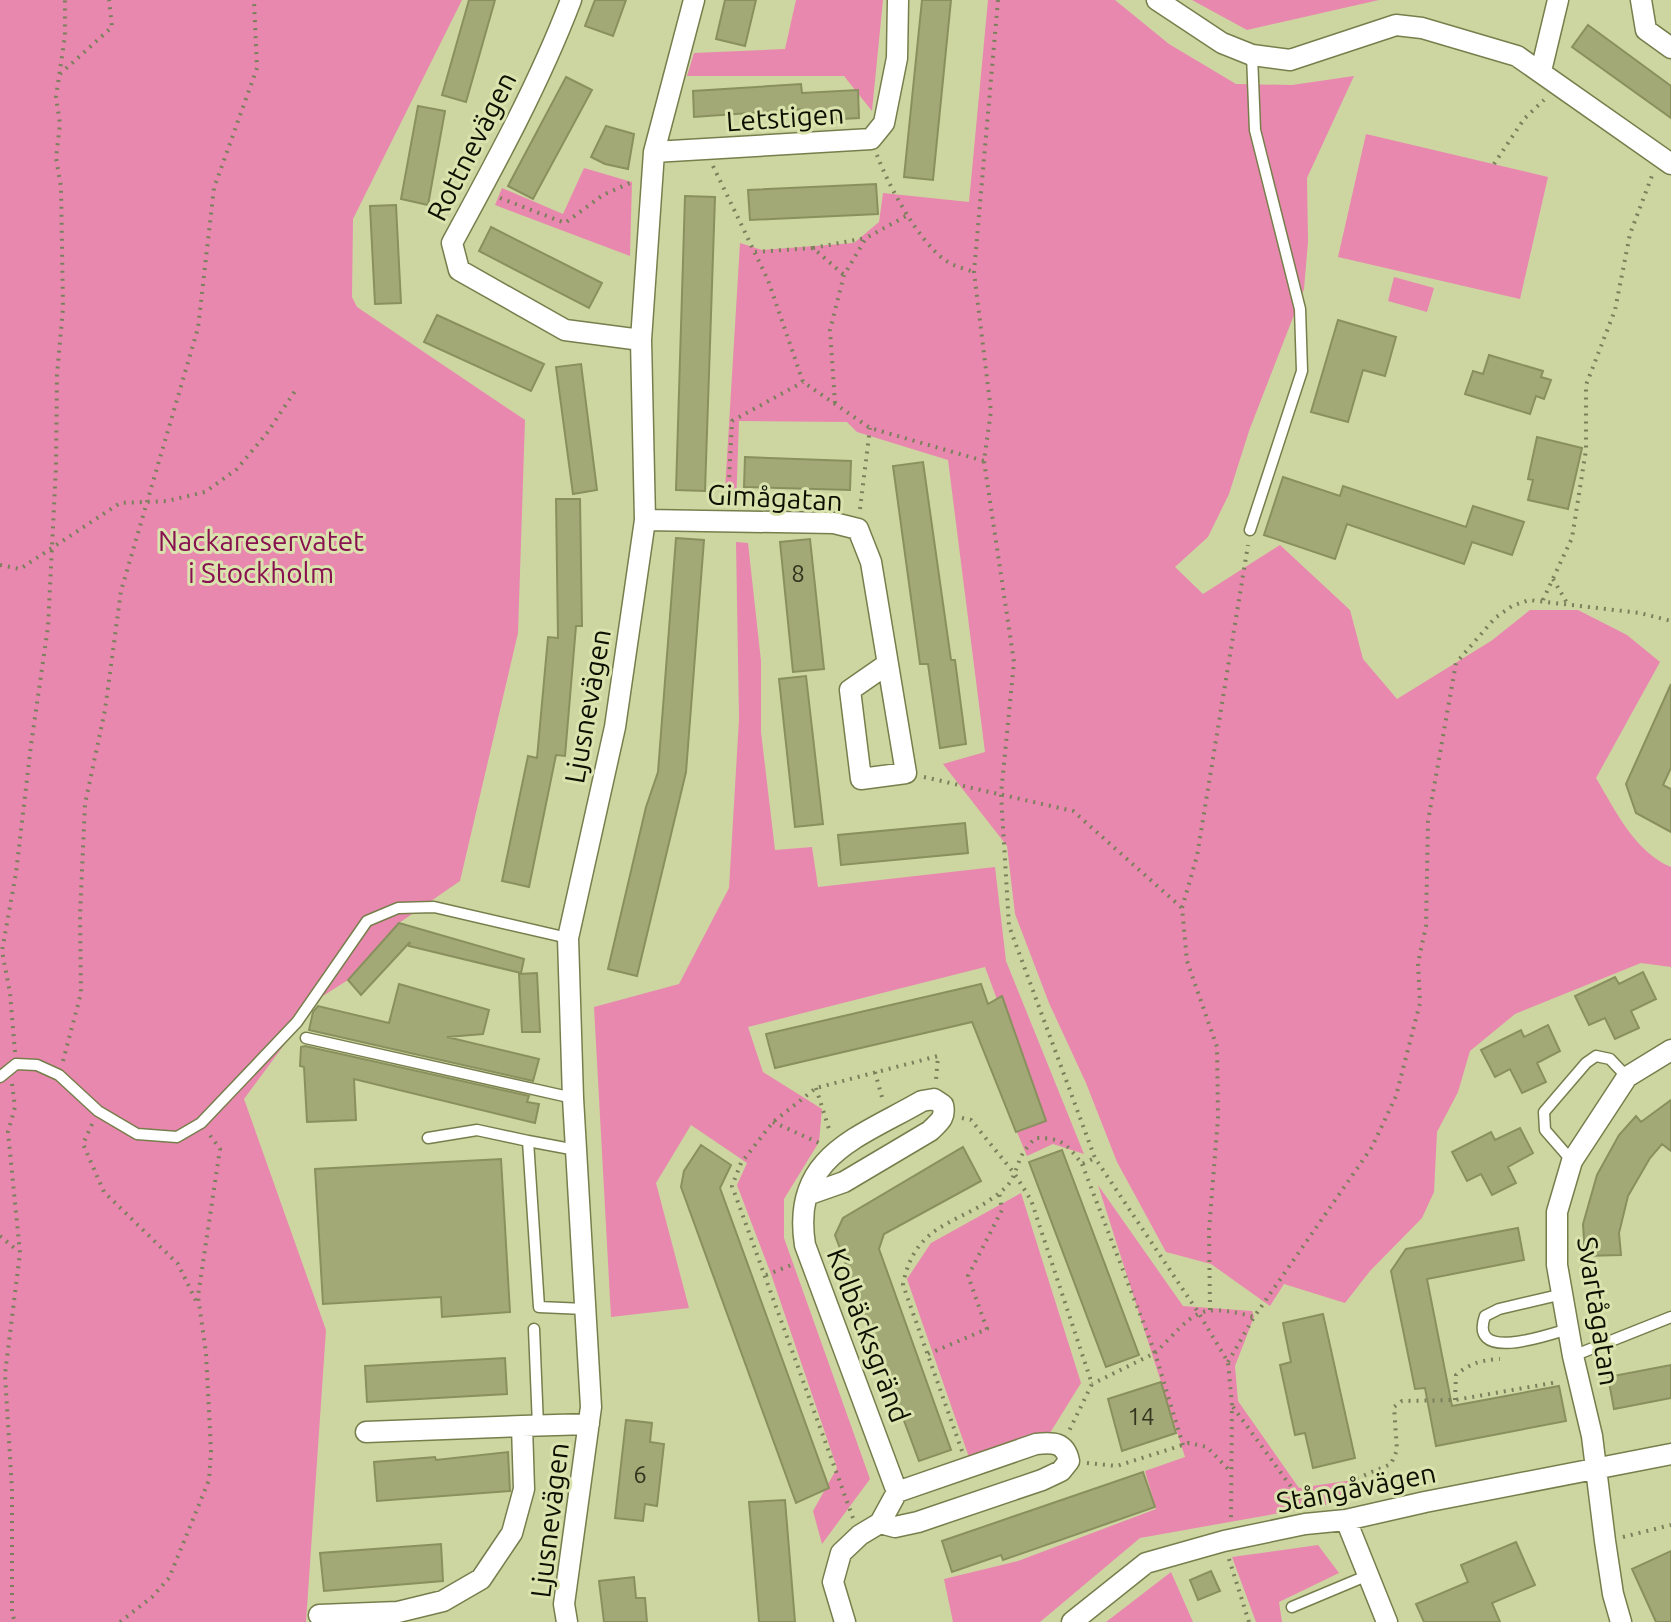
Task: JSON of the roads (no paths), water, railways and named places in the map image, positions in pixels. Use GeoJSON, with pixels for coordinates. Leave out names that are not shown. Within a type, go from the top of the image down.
{"type":"FeatureCollection","features":[{"type":"Feature","properties":{"kind":"street","name":"Rottnevägen"},"geometry":{"type":"LineString","coordinates":[[571,0],[545,63],[452,243],[459,270],[565,330],[641,340]]}},
{"type":"Feature","properties":{"kind":"street","name":"Ljusnevägen"},"geometry":{"type":"LineString","coordinates":[[567,1622],[564,1604],[591,1407],[573,1098],[568,938],[615,727],[645,520],[641,340],[654,152],[694,0]]}},
{"type":"Feature","properties":{"kind":"street","name":"Letstigen"},"geometry":{"type":"LineString","coordinates":[[654,152],[871,139],[884,123],[897,58],[898,0]]}},
{"type":"Feature","properties":{"kind":"street"},"geometry":{"type":"LineString","coordinates":[[1157,0],[1222,43],[1252,55],[1290,60],[1396,25],[1422,28],[1476,43],[1517,56],[1665,160]]}},
{"type":"Feature","properties":{"kind":"street"},"geometry":{"type":"LineString","coordinates":[[1541,71],[1558,0]]}},
{"type":"Feature","properties":{"kind":"street"},"geometry":{"type":"LineString","coordinates":[[1641,0],[1646,30],[1671,48]]}},
{"type":"Feature","properties":{"kind":"street","name":"Gimågatan"},"geometry":{"type":"LineString","coordinates":[[645,520],[834,523],[858,529],[871,562],[906,773],[861,779],[850,690],[886,665]]}},
{"type":"Feature","properties":{"kind":"street","name":"Svartågatan"},"geometry":{"type":"LineString","coordinates":[[1621,1622],[1613,1594],[1597,1469],[1557,1265],[1557,1212],[1572,1161],[1627,1077],[1671,1050]]}},
{"type":"Feature","properties":{"kind":"street","name":"Kolbäcksgränd"},"geometry":{"type":"LineString","coordinates":[[807,1195],[844,1182],[930,1131],[941,1121],[945,1113],[943,1105],[934,1099],[922,1101],[835,1150],[816,1171],[807,1195],[802,1223],[810,1257],[897,1492]]}},
{"type":"Feature","properties":{"kind":"street","name":"Ljusnevägen"},"geometry":{"type":"LineString","coordinates":[[366,1432],[589,1424]]}},
{"type":"Feature","properties":{"kind":"street","name":"Ljusnevägen"},"geometry":{"type":"LineString","coordinates":[[319,1615],[398,1612],[443,1601],[481,1579],[512,1533],[524,1489],[530,1426]]}},
{"type":"Feature","properties":{"kind":"street"},"geometry":{"type":"LineString","coordinates":[[845,1622],[833,1582],[841,1553],[860,1535],[880,1523],[897,1492],[1036,1444],[1052,1442],[1066,1454],[1061,1471],[1042,1480],[918,1522],[895,1527],[880,1523]]}},
{"type":"Feature","properties":{"kind":"street","name":"Stångåvägen"},"geometry":{"type":"LineString","coordinates":[[1072,1622],[1146,1563],[1224,1541],[1305,1524],[1346,1520],[1671,1454]]}},
{"type":"Feature","properties":{"kind":"street"},"geometry":{"type":"LineString","coordinates":[[1346,1520],[1387,1622]]}},
{"type":"Feature","properties":{"kind":"lane"},"geometry":{"type":"LineString","coordinates":[[1250,530],[1302,371],[1300,309],[1255,130],[1252,55]]}},
{"type":"Feature","properties":{"kind":"lane"},"geometry":{"type":"LineString","coordinates":[[0,1077],[16,1064],[37,1065],[59,1075],[98,1111],[137,1134],[177,1137],[201,1123],[297,1022],[367,921],[398,908],[434,907],[568,938]]}},
{"type":"Feature","properties":{"kind":"lane"},"geometry":{"type":"LineString","coordinates":[[306,1038],[573,1098]]}},
{"type":"Feature","properties":{"kind":"lane"},"geometry":{"type":"LineString","coordinates":[[1572,1161],[1545,1130],[1544,1112],[1586,1063],[1596,1056],[1610,1059],[1627,1077]]}},
{"type":"Feature","properties":{"kind":"lane"},"geometry":{"type":"LineString","coordinates":[[428,1138],[477,1130],[576,1150]]}},
{"type":"Feature","properties":{"kind":"lane"},"geometry":{"type":"LineString","coordinates":[[528,1141],[539,1307],[585,1309]]}},
{"type":"Feature","properties":{"kind":"lane"},"geometry":{"type":"LineString","coordinates":[[1563,1294],[1499,1309],[1485,1316],[1482,1324],[1485,1334],[1493,1342],[1505,1345],[1568,1329]]}},
{"type":"Feature","properties":{"kind":"lane"},"geometry":{"type":"LineString","coordinates":[[1573,1356],[1671,1317]]}},
{"type":"Feature","properties":{"kind":"lane"},"geometry":{"type":"LineString","coordinates":[[530,1426],[534,1329]]}},
{"type":"Feature","properties":{"kind":"lane"},"geometry":{"type":"LineString","coordinates":[[1292,1607],[1366,1576]]}},
{"type":"Feature","properties":{"kind":"park label","name":"Nackareservatet i Stockholm"},"geometry":{"type":"Point","coordinates":[261,556]}}]}
